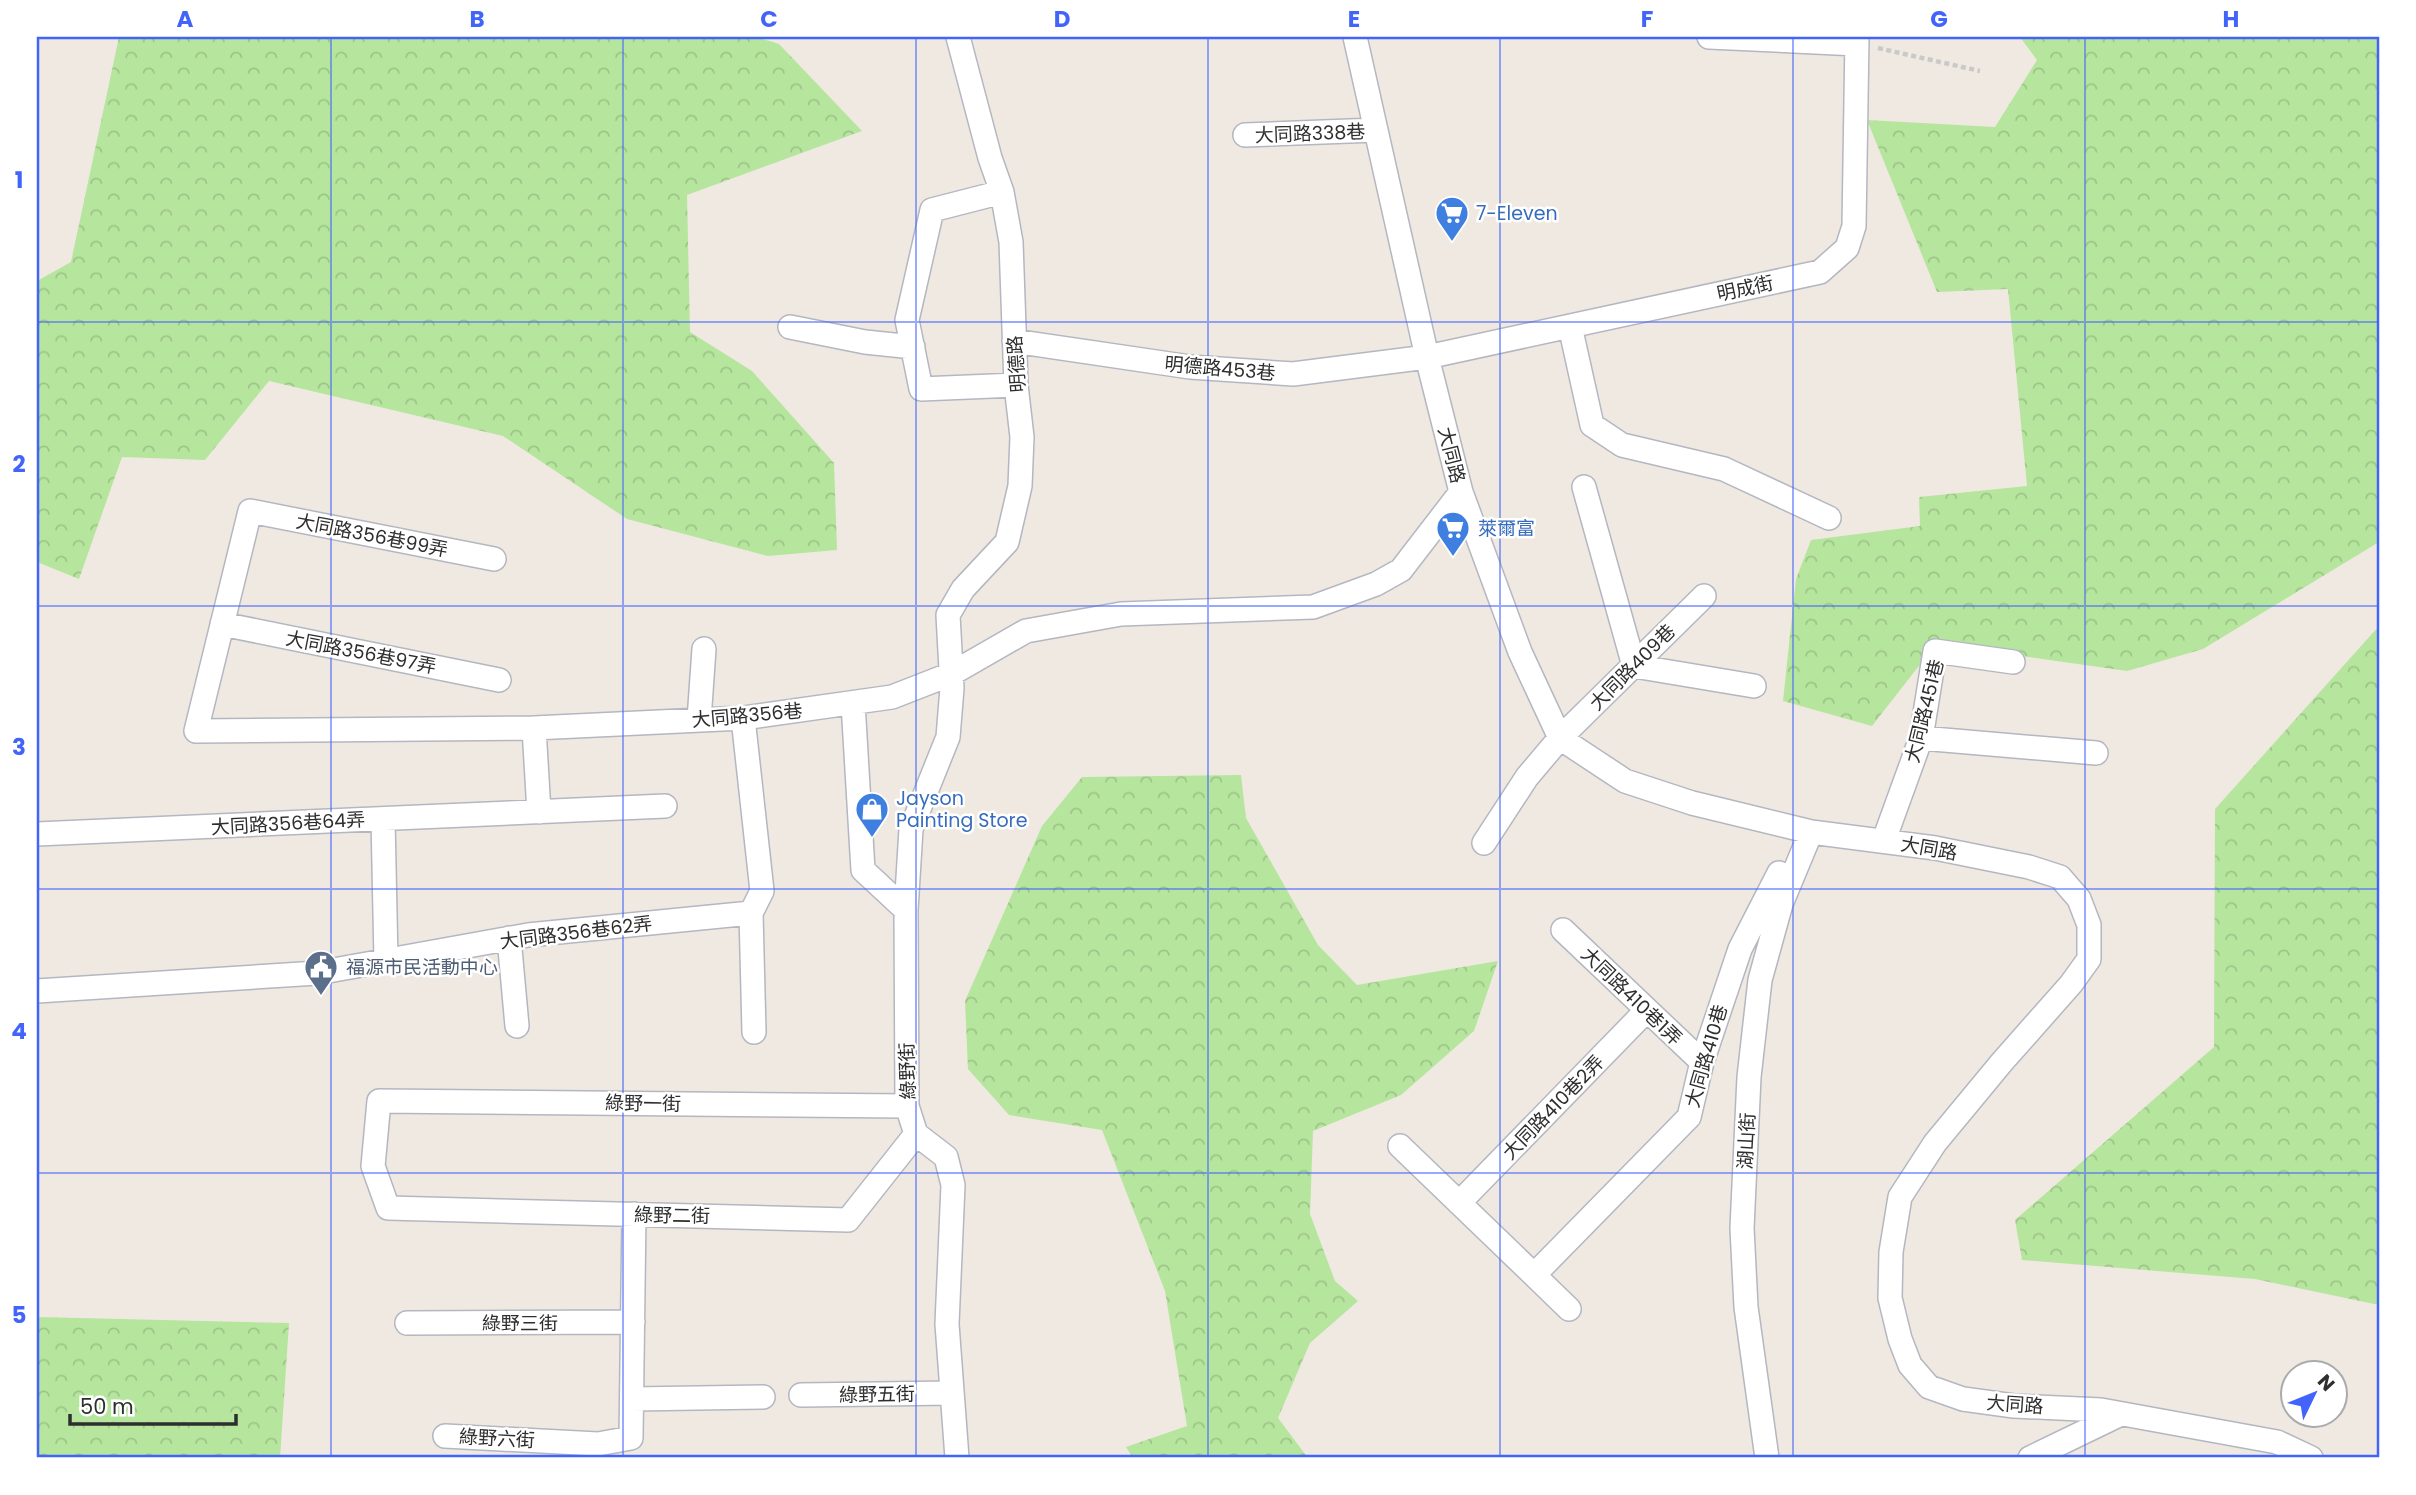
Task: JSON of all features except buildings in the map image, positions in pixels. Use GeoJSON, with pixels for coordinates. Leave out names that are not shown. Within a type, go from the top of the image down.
{"type":"FeatureCollection","features":[{"type":"Feature","properties":{"kind":"street","name":"明德路"},"geometry":{"type":"LineString","coordinates":[[951,674],[948,615],[963,589],[1007,542],[1020,486],[1023,437],[1016,385],[1011,242],[1002,192],[990,158],[958,37]]}},
{"type":"Feature","properties":{"kind":"street","name":"大同路"},"geometry":{"type":"LineString","coordinates":[[1355,37],[1427,357],[1461,492],[1520,652],[1560,738],[1625,781],[1692,803],[1811,832],[1884,840],[2029,867],[2060,877],[2079,899],[2089,925],[2089,959],[2071,984],[1935,1143],[1900,1197],[1891,1252],[1890,1298],[1910,1366],[1929,1387],[1963,1399],[2014,1406],[2101,1410],[2277,1442],[2311,1458]]}},
{"type":"Feature","properties":{"kind":"street"},"geometry":{"type":"LineString","coordinates":[[1709,37],[1857,40]]}},
{"type":"Feature","properties":{"kind":"street","name":"明成街"},"geometry":{"type":"LineString","coordinates":[[1427,357],[1820,272],[1847,248],[1854,226],[1857,40]]}},
{"type":"Feature","properties":{"kind":"street","name":"大同路338巷"},"geometry":{"type":"LineString","coordinates":[[1245,135],[1376,130]]}},
{"type":"Feature","properties":{"kind":"street"},"geometry":{"type":"LineString","coordinates":[[1002,192],[932,210],[907,320],[921,389],[1016,385]]}},
{"type":"Feature","properties":{"kind":"street"},"geometry":{"type":"LineString","coordinates":[[1570,326],[1592,425],[1622,444],[1724,469],[1829,518]]}},
{"type":"Feature","properties":{"kind":"street"},"geometry":{"type":"LineString","coordinates":[[790,327],[865,342],[913,346]]}},
{"type":"Feature","properties":{"kind":"street","name":"明德路453巷"},"geometry":{"type":"LineString","coordinates":[[1014,341],[1190,367],[1293,374],[1427,357]]}},
{"type":"Feature","properties":{"kind":"street"},"geometry":{"type":"LineString","coordinates":[[1584,487],[1634,666],[1754,686]]}},
{"type":"Feature","properties":{"kind":"street","name":"大同路356巷"},"geometry":{"type":"LineString","coordinates":[[250,511],[196,732],[534,728],[743,718],[892,697],[951,674],[1026,631],[1122,614],[1313,607],[1376,584],[1401,570],[1461,492]]}},
{"type":"Feature","properties":{"kind":"street","name":"大同路356巷99弄"},"geometry":{"type":"LineString","coordinates":[[250,511],[494,559]]}},
{"type":"Feature","properties":{"kind":"street","name":"大同路409巷"},"geometry":{"type":"LineString","coordinates":[[1484,843],[1527,777],[1560,738],[1704,596]]}},
{"type":"Feature","properties":{"kind":"street","name":"大同路356巷97弄"},"geometry":{"type":"LineString","coordinates":[[222,624],[499,680]]}},
{"type":"Feature","properties":{"kind":"street"},"geometry":{"type":"LineString","coordinates":[[699,720],[704,649]]}},
{"type":"Feature","properties":{"kind":"street","name":"大同路451巷"},"geometry":{"type":"LineString","coordinates":[[1884,840],[1922,738],[1936,652],[2013,662]]}},
{"type":"Feature","properties":{"kind":"street","name":"綠野街"},"geometry":{"type":"LineString","coordinates":[[916,1134],[907,1106],[906,911],[911,829],[948,737],[951,674]]}},
{"type":"Feature","properties":{"kind":"street"},"geometry":{"type":"LineString","coordinates":[[853,703],[863,870],[906,911]]}},
{"type":"Feature","properties":{"kind":"street"},"geometry":{"type":"LineString","coordinates":[[743,718],[762,891],[751,913],[754,1032]]}},
{"type":"Feature","properties":{"kind":"street"},"geometry":{"type":"LineString","coordinates":[[534,728],[539,811]]}},
{"type":"Feature","properties":{"kind":"street"},"geometry":{"type":"LineString","coordinates":[[1922,738],[2096,752]]}},
{"type":"Feature","properties":{"kind":"street","name":"大同路356巷64弄"},"geometry":{"type":"LineString","coordinates":[[37,834],[665,806]]}},
{"type":"Feature","properties":{"kind":"street"},"geometry":{"type":"LineString","coordinates":[[383,818],[386,961]]}},
{"type":"Feature","properties":{"kind":"street","name":"大同路410巷"},"geometry":{"type":"LineString","coordinates":[[1534,1275],[1689,1116],[1702,1062],[1740,949],[1779,873],[1811,832]]}},
{"type":"Feature","properties":{"kind":"street","name":"湖山街"},"geometry":{"type":"LineString","coordinates":[[1767,1458],[1746,1307],[1742,1241],[1749,1077],[1760,980],[1781,904],[1811,832]]}},
{"type":"Feature","properties":{"kind":"street","name":"大同路356巷62弄"},"geometry":{"type":"LineString","coordinates":[[37,991],[317,973],[509,938],[751,913]]}},
{"type":"Feature","properties":{"kind":"street","name":"大同路410巷1弄"},"geometry":{"type":"LineString","coordinates":[[1563,930],[1702,1062]]}},
{"type":"Feature","properties":{"kind":"street"},"geometry":{"type":"LineString","coordinates":[[509,938],[517,1026]]}},
{"type":"Feature","properties":{"kind":"street","name":"大同路410巷2弄"},"geometry":{"type":"LineString","coordinates":[[1460,1203],[1646,1011]]}},
{"type":"Feature","properties":{"kind":"street","name":"綠野一街"},"geometry":{"type":"LineString","coordinates":[[388,1208],[373,1166],[379,1101],[907,1106]]}},
{"type":"Feature","properties":{"kind":"street"},"geometry":{"type":"LineString","coordinates":[[916,1134],[946,1157],[953,1185],[947,1324],[957,1458]]}},
{"type":"Feature","properties":{"kind":"street","name":"綠野二街"},"geometry":{"type":"LineString","coordinates":[[388,1208],[848,1220],[916,1134]]}},
{"type":"Feature","properties":{"kind":"street"},"geometry":{"type":"LineString","coordinates":[[1400,1146],[1569,1309]]}},
{"type":"Feature","properties":{"kind":"street"},"geometry":{"type":"LineString","coordinates":[[634,1214],[632,1399],[763,1397]]}},
{"type":"Feature","properties":{"kind":"street","name":"綠野三街"},"geometry":{"type":"LineString","coordinates":[[407,1323],[633,1322]]}},
{"type":"Feature","properties":{"kind":"street","name":"綠野五街"},"geometry":{"type":"LineString","coordinates":[[801,1395],[952,1393]]}},
{"type":"Feature","properties":{"kind":"street","name":"綠野六街"},"geometry":{"type":"LineString","coordinates":[[445,1436],[598,1444],[631,1438],[632,1399]]}},
{"type":"Feature","properties":{"kind":"street"},"geometry":{"type":"LineString","coordinates":[[2030,1458],[2121,1414]]}},
{"type":"Feature","properties":{"kind":"path"},"geometry":{"type":"LineString","coordinates":[[1857,40],[1980,71]]}},
{"type":"Feature","properties":{"kind":"green space"},"geometry":{"type":"Polygon","coordinates":[[[119,37],[756,37],[779,44],[862,131],[687,195],[690,332],[752,371],[834,463],[837,550],[768,556],[627,519],[503,436],[269,381],[205,460],[122,457],[79,579],[37,562],[37,281],[71,262],[119,37]]]}},
{"type":"Feature","properties":{"kind":"green space"},"geometry":{"type":"Polygon","coordinates":[[[2020,37],[2379,37],[2379,542],[2203,649],[2127,671],[1936,644],[1872,726],[1783,701],[1796,579],[1811,540],[1920,526],[1919,497],[2027,486],[2008,289],[1937,292],[1867,120],[1995,127],[2037,60],[2020,37]]]}},
{"type":"Feature","properties":{"kind":"green space"},"geometry":{"type":"Polygon","coordinates":[[[2379,626],[2379,1305],[2255,1279],[2022,1260],[2015,1220],[2214,1047],[2215,809],[2379,626]]]}},
{"type":"Feature","properties":{"kind":"green space"},"geometry":{"type":"Polygon","coordinates":[[[1241,775],[1246,818],[1318,945],[1357,985],[1498,961],[1474,1031],[1401,1095],[1313,1131],[1310,1214],[1335,1281],[1358,1301],[1310,1343],[1278,1418],[1308,1458],[1133,1458],[1126,1447],[1187,1426],[1165,1291],[1102,1130],[1009,1115],[968,1069],[965,1001],[1042,826],[1082,777],[1241,775]]]}},
{"type":"Feature","properties":{"kind":"green space"},"geometry":{"type":"Polygon","coordinates":[[[37,1317],[289,1323],[280,1458],[37,1458],[37,1317]]]}},
{"type":"Feature","properties":{"kind":"place","name":"7-Eleven"},"geometry":{"type":"Point","coordinates":[1452,243]}},
{"type":"Feature","properties":{"kind":"place","name":"萊爾富"},"geometry":{"type":"Point","coordinates":[1453,558]}},
{"type":"Feature","properties":{"kind":"place","name":"Jayson Painting Store"},"geometry":{"type":"Point","coordinates":[872,839]}},
{"type":"Feature","properties":{"kind":"place","name":"福源市民活動中心"},"geometry":{"type":"Point","coordinates":[321,997]}}]}
